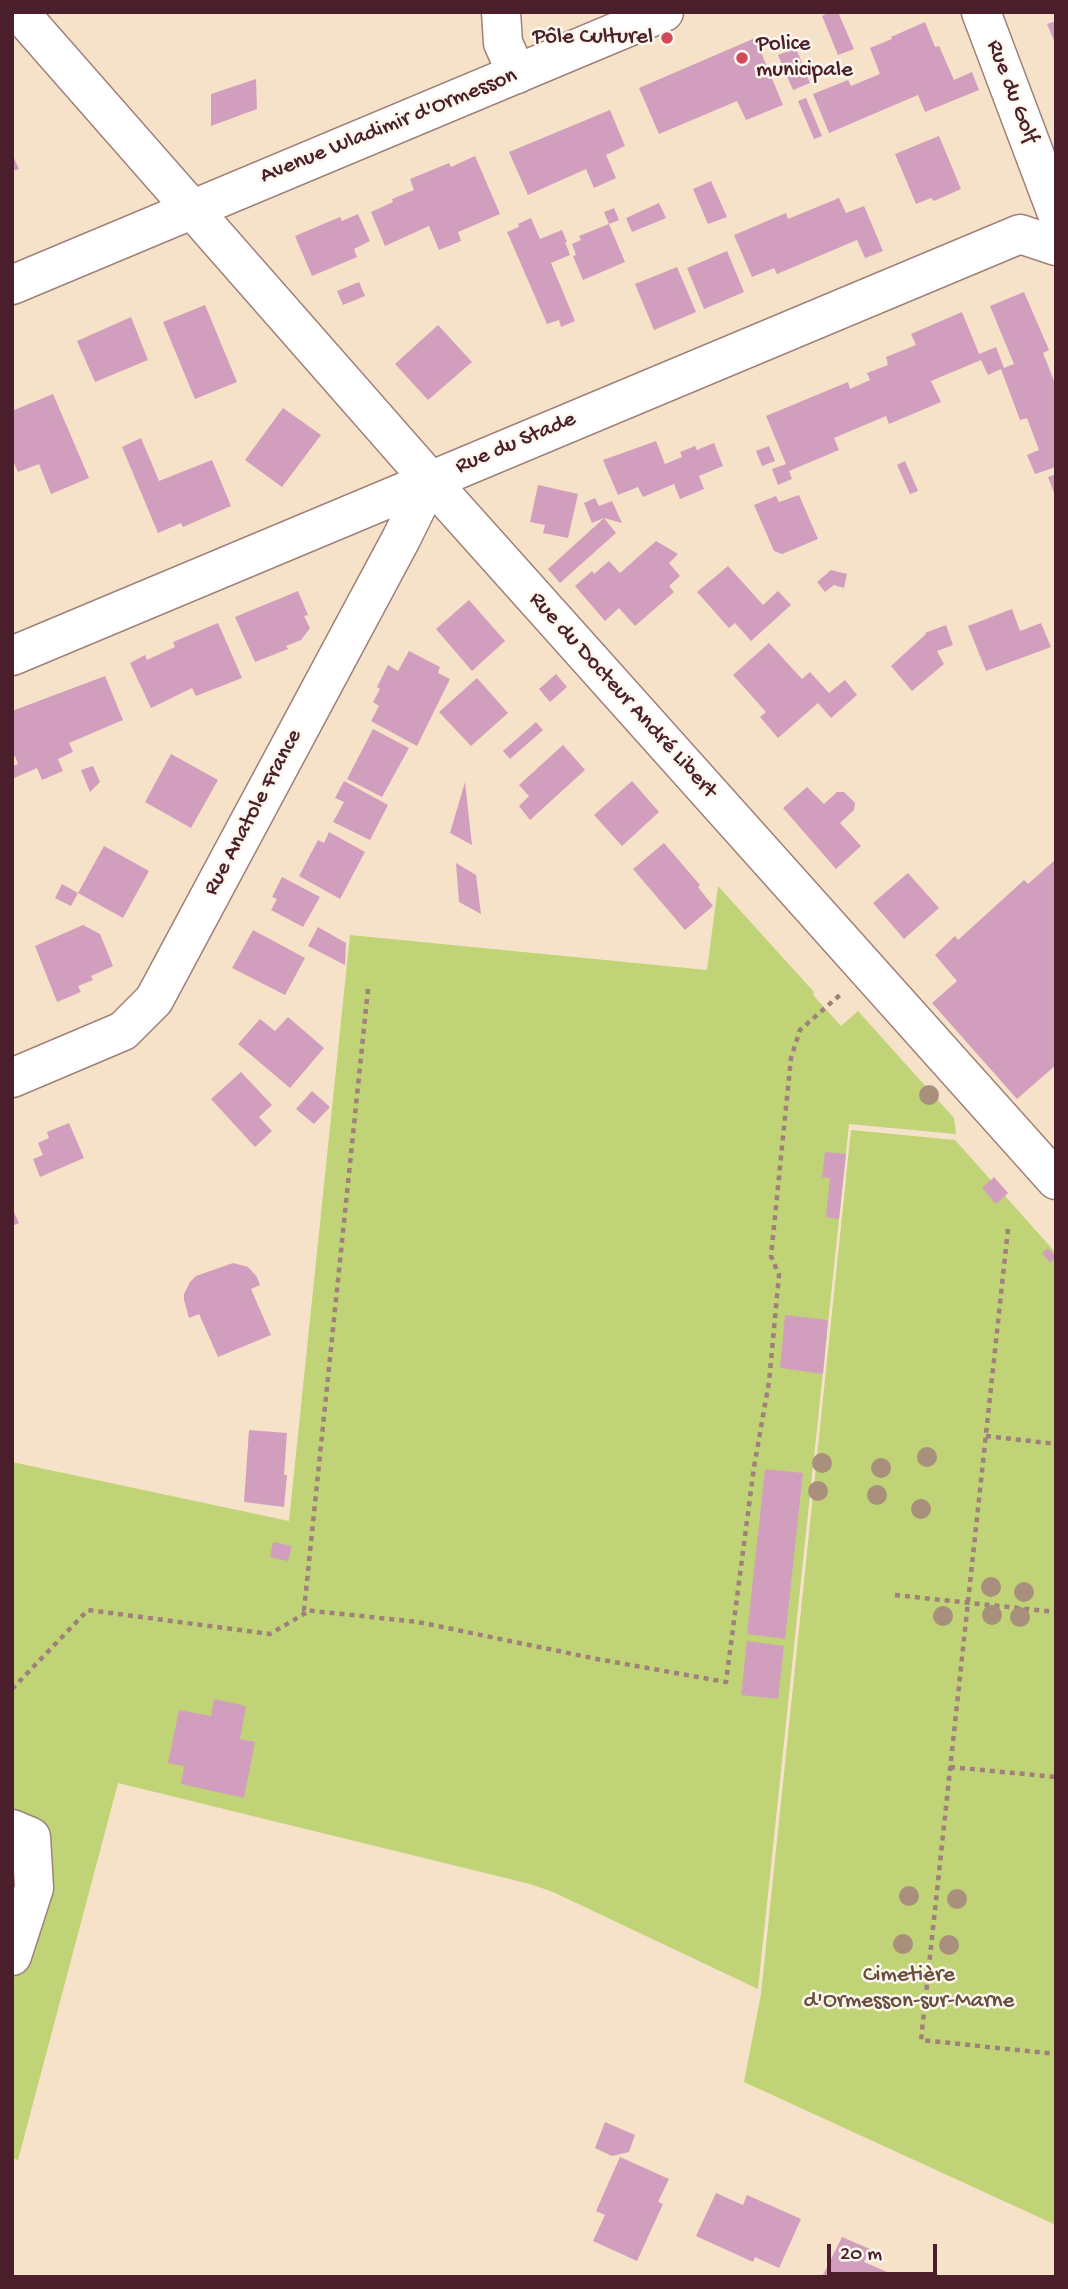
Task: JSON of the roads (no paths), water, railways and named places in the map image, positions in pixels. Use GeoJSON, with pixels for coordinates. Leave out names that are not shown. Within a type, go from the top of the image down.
{"type":"FeatureCollection","features":[{"type":"Feature","properties":{"kind":"street","name":"Rue du Docteur André Libert"},"geometry":{"type":"LineString","coordinates":[[19,12],[430,480],[1056,1180]]}},
{"type":"Feature","properties":{"kind":"street"},"geometry":{"type":"LineString","coordinates":[[501,12],[503,43],[517,74]]}},
{"type":"Feature","properties":{"kind":"street","name":"Avenue Wladimir d'Ormesson"},"geometry":{"type":"LineString","coordinates":[[12,285],[664,12]]}},
{"type":"Feature","properties":{"kind":"street","name":"Rue du Golf"},"geometry":{"type":"LineString","coordinates":[[981,12],[1050,196]]}},
{"type":"Feature","properties":{"kind":"street"},"geometry":{"type":"LineString","coordinates":[[1050,196],[1020,234],[1056,246]]}},
{"type":"Feature","properties":{"kind":"street","name":"Rue du Stade"},"geometry":{"type":"LineString","coordinates":[[12,656],[1020,234]]}},
{"type":"Feature","properties":{"kind":"street","name":"Rue Anatole France"},"geometry":{"type":"LineString","coordinates":[[12,1078],[123,1031],[154,1000],[430,480]]}},
{"type":"Feature","properties":{"kind":"street"},"geometry":{"type":"LineString","coordinates":[[12,1829],[31,1837],[34,1888],[12,1956]]}},
{"type":"Feature","properties":{"kind":"place","name":"Pôle Culturel"},"geometry":{"type":"Point","coordinates":[667,38]}},
{"type":"Feature","properties":{"kind":"place","name":"Police municipale"},"geometry":{"type":"Point","coordinates":[742,58]}},
{"type":"Feature","properties":{"kind":"park label","name":"Cimetière d'Ormesson-sur-Marne"},"geometry":{"type":"Point","coordinates":[909,1989]}}]}
